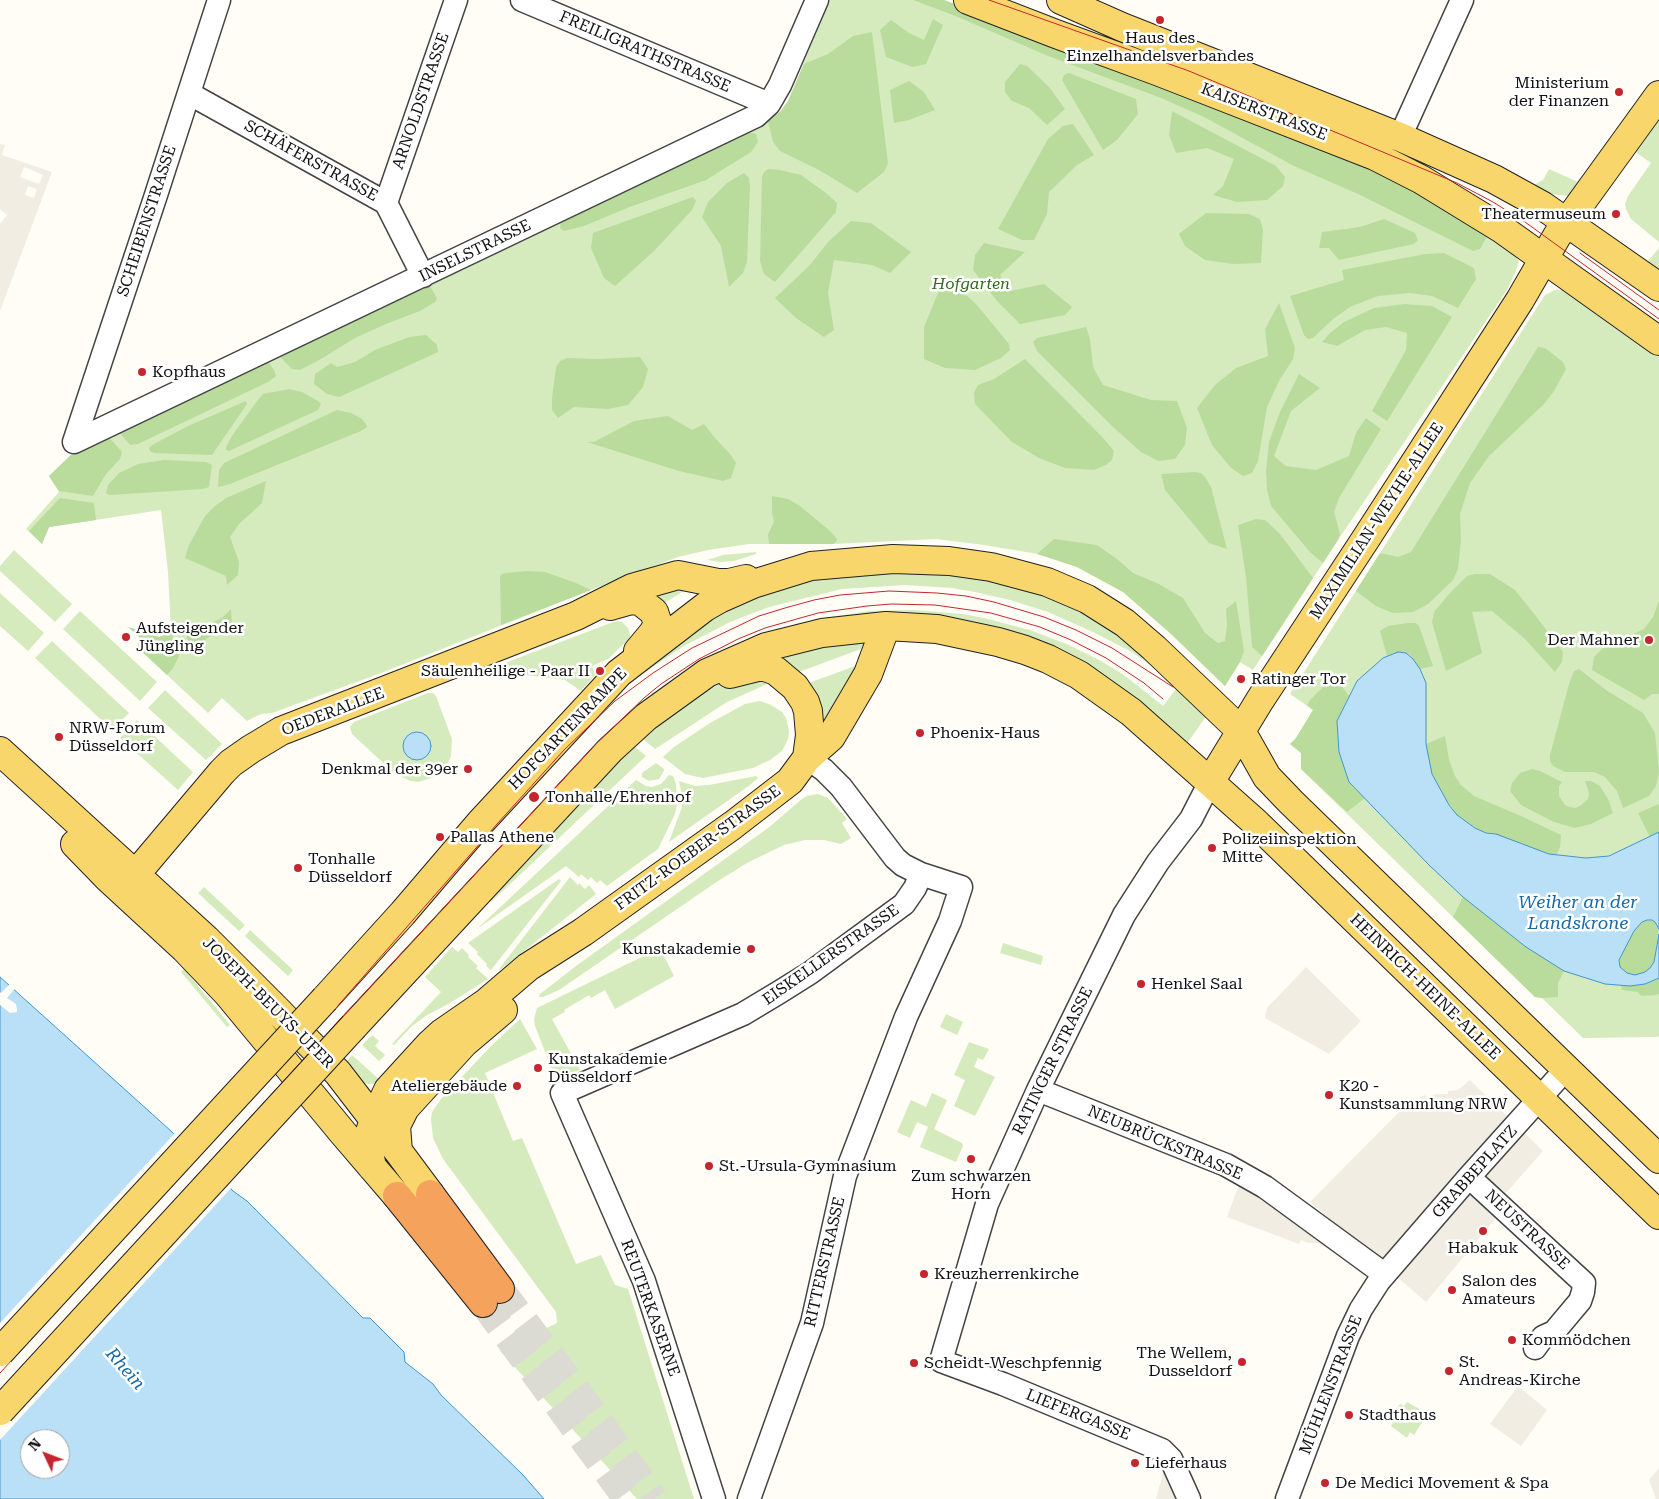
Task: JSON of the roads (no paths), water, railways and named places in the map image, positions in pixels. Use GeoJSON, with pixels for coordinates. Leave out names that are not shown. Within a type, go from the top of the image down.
{"type":"FeatureCollection","features":[{"type":"Feature","properties":{"kind":"highway","name":"JOSEPH-BEUYS-UFER"},"geometry":{"type":"LineString","coordinates":[[398,1196],[492,1296],[430,1194]]}},
{"type":"Feature","properties":{"kind":"main road","name":"KAISERSTRASSE"},"geometry":{"type":"LineString","coordinates":[[968,0],[1157,70],[1375,156],[1422,180],[1502,229],[1659,342]]}},
{"type":"Feature","properties":{"kind":"main road","name":"KAISERSTRASSE"},"geometry":{"type":"LineString","coordinates":[[1061,0],[1101,8],[1494,179],[1543,206],[1659,287]]}},
{"type":"Feature","properties":{"kind":"main road","name":"MAXIMILIAN-WEYHE-ALLEE"},"geometry":{"type":"LineString","coordinates":[[1210,782],[1240,731],[1520,300],[1567,222],[1659,95]]}},
{"type":"Feature","properties":{"kind":"main road","name":"HOFGARTENRAMPE"},"geometry":{"type":"LineString","coordinates":[[0,1352],[325,999],[493,809],[619,673],[682,623],[719,599],[753,584],[811,566],[894,559],[949,561],[1009,571],[1062,588],[1087,599],[1125,623],[1240,731]]}},
{"type":"Feature","properties":{"kind":"main road","name":"OEDERALLEE"},"geometry":{"type":"LineString","coordinates":[[576,616],[632,588],[678,575],[729,583],[780,568],[811,566]]}},
{"type":"Feature","properties":{"kind":"main road","name":"OEDERALLEE"},"geometry":{"type":"LineString","coordinates":[[131,885],[166,837],[231,763],[282,731],[576,616],[631,600],[640,602],[651,608],[654,612],[657,626],[619,673]]}},
{"type":"Feature","properties":{"kind":"main road"},"geometry":{"type":"LineString","coordinates":[[0,1411],[578,782],[646,717],[707,673],[766,647],[822,633],[886,626],[937,629],[977,637],[1025,650],[1055,663],[1094,685],[1132,712],[1210,782]]}},
{"type":"Feature","properties":{"kind":"main road","name":"FRITZ-ROEBER-STRASSE"},"geometry":{"type":"LineString","coordinates":[[396,1099],[442,1033],[487,1002],[528,967],[583,932],[790,781],[808,758],[831,737],[868,674],[886,626]]}},
{"type":"Feature","properties":{"kind":"main road"},"geometry":{"type":"LineString","coordinates":[[670,699],[735,672],[758,667],[772,669],[796,687],[805,702],[810,727],[808,758]]}},
{"type":"Feature","properties":{"kind":"main road"},"geometry":{"type":"LineString","coordinates":[[1240,731],[1268,777],[1283,794],[1659,1159]]}},
{"type":"Feature","properties":{"kind":"main road","name":"JOSEPH-BEUYS-UFER"},"geometry":{"type":"LineString","coordinates":[[0,751],[112,855],[131,885],[184,949],[228,994],[267,1043],[398,1196]]}},
{"type":"Feature","properties":{"kind":"main road","name":"JOSEPH-BEUYS-UFER"},"geometry":{"type":"LineString","coordinates":[[0,772],[62,830],[109,879],[131,885],[206,939],[338,1073],[430,1194]]}},
{"type":"Feature","properties":{"kind":"main road","name":"HEINRICH-HEINE-ALLEE"},"geometry":{"type":"LineString","coordinates":[[1210,782],[1256,823],[1659,1215]]}},
{"type":"Feature","properties":{"kind":"main road"},"geometry":{"type":"LineString","coordinates":[[1256,823],[1253,818],[1252,809],[1256,799],[1270,791],[1278,791],[1283,794]]}},
{"type":"Feature","properties":{"kind":"main road"},"geometry":{"type":"LineString","coordinates":[[112,855],[135,850],[151,838],[166,837]]}},
{"type":"Feature","properties":{"kind":"main road"},"geometry":{"type":"LineString","coordinates":[[267,1043],[342,1112],[359,1121],[374,1121],[396,1115],[396,1099]]}},
{"type":"Feature","properties":{"kind":"main road"},"geometry":{"type":"LineString","coordinates":[[349,1088],[366,1090],[396,1099]]}},
{"type":"Feature","properties":{"kind":"main road"},"geometry":{"type":"LineString","coordinates":[[396,1099],[398,1151]]}},
{"type":"Feature","properties":{"kind":"main road"},"geometry":{"type":"LineString","coordinates":[[372,1166],[368,1139],[374,1121]]}},
{"type":"Feature","properties":{"kind":"street","name":"SCHEIBENSTRASSE"},"geometry":{"type":"LineString","coordinates":[[74,442],[190,94],[219,0]]}},
{"type":"Feature","properties":{"kind":"street","name":"ARNOLDSTRASSE"},"geometry":{"type":"LineString","coordinates":[[386,203],[456,0]]}},
{"type":"Feature","properties":{"kind":"street","name":"FREILIGRATHSTRASSE"},"geometry":{"type":"LineString","coordinates":[[522,0],[769,104]]}},
{"type":"Feature","properties":{"kind":"street","name":"INSELSTRASSE"},"geometry":{"type":"LineString","coordinates":[[74,442],[756,116],[769,104],[780,84],[817,0]]}},
{"type":"Feature","properties":{"kind":"street"},"geometry":{"type":"LineString","coordinates":[[1400,137],[1462,0]]}},
{"type":"Feature","properties":{"kind":"street","name":"SCHÄFERSTRASSE"},"geometry":{"type":"LineString","coordinates":[[190,94],[386,203],[423,276]]}},
{"type":"Feature","properties":{"kind":"street"},"geometry":{"type":"LineString","coordinates":[[808,758],[842,787],[896,858],[908,868],[921,874]]}},
{"type":"Feature","properties":{"kind":"street","name":"RATINGER STRASSE"},"geometry":{"type":"LineString","coordinates":[[941,1361],[987,1204],[1038,1090],[1124,915],[1158,862],[1191,819],[1210,782]]}},
{"type":"Feature","properties":{"kind":"street","name":"RITTERSTRASSE"},"geometry":{"type":"LineString","coordinates":[[749,1499],[812,1323],[845,1176],[906,1017],[950,921],[961,887],[921,874]]}},
{"type":"Feature","properties":{"kind":"street","name":"EISKELLERSTRASSE"},"geometry":{"type":"LineString","coordinates":[[562,1093],[743,1014],[778,993],[810,973],[904,904],[921,874]]}},
{"type":"Feature","properties":{"kind":"street","name":"GRABBEPLATZ"},"geometry":{"type":"LineString","coordinates":[[1384,1274],[1539,1098],[1566,1070]]}},
{"type":"Feature","properties":{"kind":"street","name":"NEUBRÜCKSTRASSE"},"geometry":{"type":"LineString","coordinates":[[1038,1090],[1226,1165],[1265,1187],[1384,1274]]}},
{"type":"Feature","properties":{"kind":"street","name":"REUTERKASERNE"},"geometry":{"type":"LineString","coordinates":[[562,1093],[644,1281],[714,1499]]}},
{"type":"Feature","properties":{"kind":"street","name":"NEUSTRASSE"},"geometry":{"type":"LineString","coordinates":[[1469,1177],[1584,1283],[1580,1301],[1554,1332],[1543,1338],[1535,1348]]}},
{"type":"Feature","properties":{"kind":"street","name":"MÜHLENSTRASSE"},"geometry":{"type":"LineString","coordinates":[[1288,1499],[1348,1336],[1361,1308],[1384,1274]]}},
{"type":"Feature","properties":{"kind":"street","name":"LIEFERGASSE"},"geometry":{"type":"LineString","coordinates":[[941,1361],[1004,1384],[1162,1450],[1171,1459],[1189,1499]]}},
{"type":"Feature","properties":{"kind":"water","name":"Weiher an der Landskrone"},"geometry":{"type":"Polygon","coordinates":[[[1398,652],[1406,653],[1413,659],[1426,683],[1426,744],[1432,774],[1449,805],[1457,815],[1475,828],[1549,854],[1586,858],[1609,856],[1659,832],[1659,929],[1652,920],[1642,922],[1634,931],[1619,960],[1620,967],[1627,973],[1635,975],[1645,972],[1654,962],[1659,934],[1659,978],[1645,984],[1630,986],[1605,984],[1564,971],[1526,947],[1463,897],[1429,865],[1349,782],[1339,752],[1337,721],[1357,681],[1383,658],[1398,652]]]}},
{"type":"Feature","properties":{"kind":"water"},"geometry":{"type":"Polygon","coordinates":[[[417,732],[427,736],[431,746],[427,756],[417,760],[407,756],[403,746],[407,736],[417,732]]]}},
{"type":"Feature","properties":{"kind":"water","name":"Rhein"},"geometry":{"type":"Polygon","coordinates":[[[0,977],[171,1131],[233,1191],[247,1201],[363,1318],[370,1318],[404,1352],[405,1362],[433,1384],[441,1395],[523,1475],[544,1499],[0,1499],[0,977]]]}},
{"type":"Feature","properties":{"kind":"tunnel"},"geometry":{"type":"LineString","coordinates":[[500,1289],[580,1395],[654,1499]]}},
{"type":"Feature","properties":{"kind":"tunnel"},"geometry":{"type":"LineString","coordinates":[[483,1303],[627,1499]]}},
{"type":"Feature","properties":{"kind":"tram line"},"geometry":{"type":"LineString","coordinates":[[989,0],[1189,71],[1457,183],[1525,222],[1659,319]]}},
{"type":"Feature","properties":{"kind":"tram line"},"geometry":{"type":"LineString","coordinates":[[1580,253],[1659,310]]}},
{"type":"Feature","properties":{"kind":"tram line"},"geometry":{"type":"LineString","coordinates":[[0,1373],[335,1009],[564,750],[615,701],[653,673],[692,648],[759,616],[814,600],[840,595],[889,591],[937,593],[966,596],[994,602],[1044,617],[1112,648],[1173,687]]}},
{"type":"Feature","properties":{"kind":"tram line"},"geometry":{"type":"LineString","coordinates":[[0,1391],[343,1016],[596,744],[644,698],[661,684],[699,659],[738,639],[765,628],[818,613],[891,604],[935,605],[991,613],[1040,627],[1106,658],[1144,683],[1163,699]]}},
{"type":"Feature","properties":{"kind":"place","name":"Haus des Einzelhandelsverbandes"},"geometry":{"type":"Point","coordinates":[1160,20]}},
{"type":"Feature","properties":{"kind":"place","name":"Ministerium der Finanzen"},"geometry":{"type":"Point","coordinates":[1619,92]}},
{"type":"Feature","properties":{"kind":"place","name":"Theatermuseum"},"geometry":{"type":"Point","coordinates":[1616,214]}},
{"type":"Feature","properties":{"kind":"place","name":"Kopfhaus"},"geometry":{"type":"Point","coordinates":[142,372]}},
{"type":"Feature","properties":{"kind":"place","name":"Aufsteigender Jüngling"},"geometry":{"type":"Point","coordinates":[126,637]}},
{"type":"Feature","properties":{"kind":"place","name":"Der Mahner"},"geometry":{"type":"Point","coordinates":[1649,640]}},
{"type":"Feature","properties":{"kind":"place","name":"Säulenheilige - Paar II"},"geometry":{"type":"Point","coordinates":[600,671]}},
{"type":"Feature","properties":{"kind":"place","name":"Ratinger Tor"},"geometry":{"type":"Point","coordinates":[1241,679]}},
{"type":"Feature","properties":{"kind":"place","name":"Phoenix-Haus"},"geometry":{"type":"Point","coordinates":[920,733]}},
{"type":"Feature","properties":{"kind":"place","name":"NRW-Forum Düsseldorf"},"geometry":{"type":"Point","coordinates":[59,737]}},
{"type":"Feature","properties":{"kind":"place","name":"Denkmal der 39er"},"geometry":{"type":"Point","coordinates":[468,769]}},
{"type":"Feature","properties":{"kind":"place","name":"Tonhalle/Ehrenhof"},"geometry":{"type":"Point","coordinates":[534,797]}},
{"type":"Feature","properties":{"kind":"place","name":"Pallas Athene"},"geometry":{"type":"Point","coordinates":[440,837]}},
{"type":"Feature","properties":{"kind":"place","name":"Polizeiinspektion Mitte"},"geometry":{"type":"Point","coordinates":[1212,848]}},
{"type":"Feature","properties":{"kind":"place","name":"Tonhalle Düsseldorf"},"geometry":{"type":"Point","coordinates":[298,868]}},
{"type":"Feature","properties":{"kind":"place","name":"Kunstakademie"},"geometry":{"type":"Point","coordinates":[751,949]}},
{"type":"Feature","properties":{"kind":"place","name":"Henkel Saal"},"geometry":{"type":"Point","coordinates":[1141,984]}},
{"type":"Feature","properties":{"kind":"place","name":"Kunstakademie Düsseldorf"},"geometry":{"type":"Point","coordinates":[538,1068]}},
{"type":"Feature","properties":{"kind":"place","name":"Ateliergebäude"},"geometry":{"type":"Point","coordinates":[517,1086]}},
{"type":"Feature","properties":{"kind":"place","name":"K20 - Kunstsammlung NRW"},"geometry":{"type":"Point","coordinates":[1329,1095]}},
{"type":"Feature","properties":{"kind":"place","name":"Zum schwarzen Horn"},"geometry":{"type":"Point","coordinates":[971,1159]}},
{"type":"Feature","properties":{"kind":"place","name":"St.-Ursula-Gymnasium"},"geometry":{"type":"Point","coordinates":[709,1166]}},
{"type":"Feature","properties":{"kind":"place","name":"Habakuk"},"geometry":{"type":"Point","coordinates":[1483,1231]}},
{"type":"Feature","properties":{"kind":"place","name":"Kreuzherrenkirche"},"geometry":{"type":"Point","coordinates":[924,1274]}},
{"type":"Feature","properties":{"kind":"place","name":"Salon des Amateurs"},"geometry":{"type":"Point","coordinates":[1452,1290]}},
{"type":"Feature","properties":{"kind":"place","name":"Kommödchen"},"geometry":{"type":"Point","coordinates":[1512,1340]}},
{"type":"Feature","properties":{"kind":"place","name":"The Wellem, Dusseldorf"},"geometry":{"type":"Point","coordinates":[1242,1362]}},
{"type":"Feature","properties":{"kind":"place","name":"Scheidt-Weschpfennig"},"geometry":{"type":"Point","coordinates":[914,1363]}},
{"type":"Feature","properties":{"kind":"place","name":"St. Andreas-Kirche"},"geometry":{"type":"Point","coordinates":[1449,1371]}},
{"type":"Feature","properties":{"kind":"place","name":"Stadthaus"},"geometry":{"type":"Point","coordinates":[1349,1415]}},
{"type":"Feature","properties":{"kind":"place","name":"Lieferhaus"},"geometry":{"type":"Point","coordinates":[1135,1463]}},
{"type":"Feature","properties":{"kind":"place","name":"De Medici Movement & Spa"},"geometry":{"type":"Point","coordinates":[1325,1483]}},
{"type":"Feature","properties":{"kind":"park label","name":"Hofgarten"},"geometry":{"type":"Point","coordinates":[971,284]}}]}
